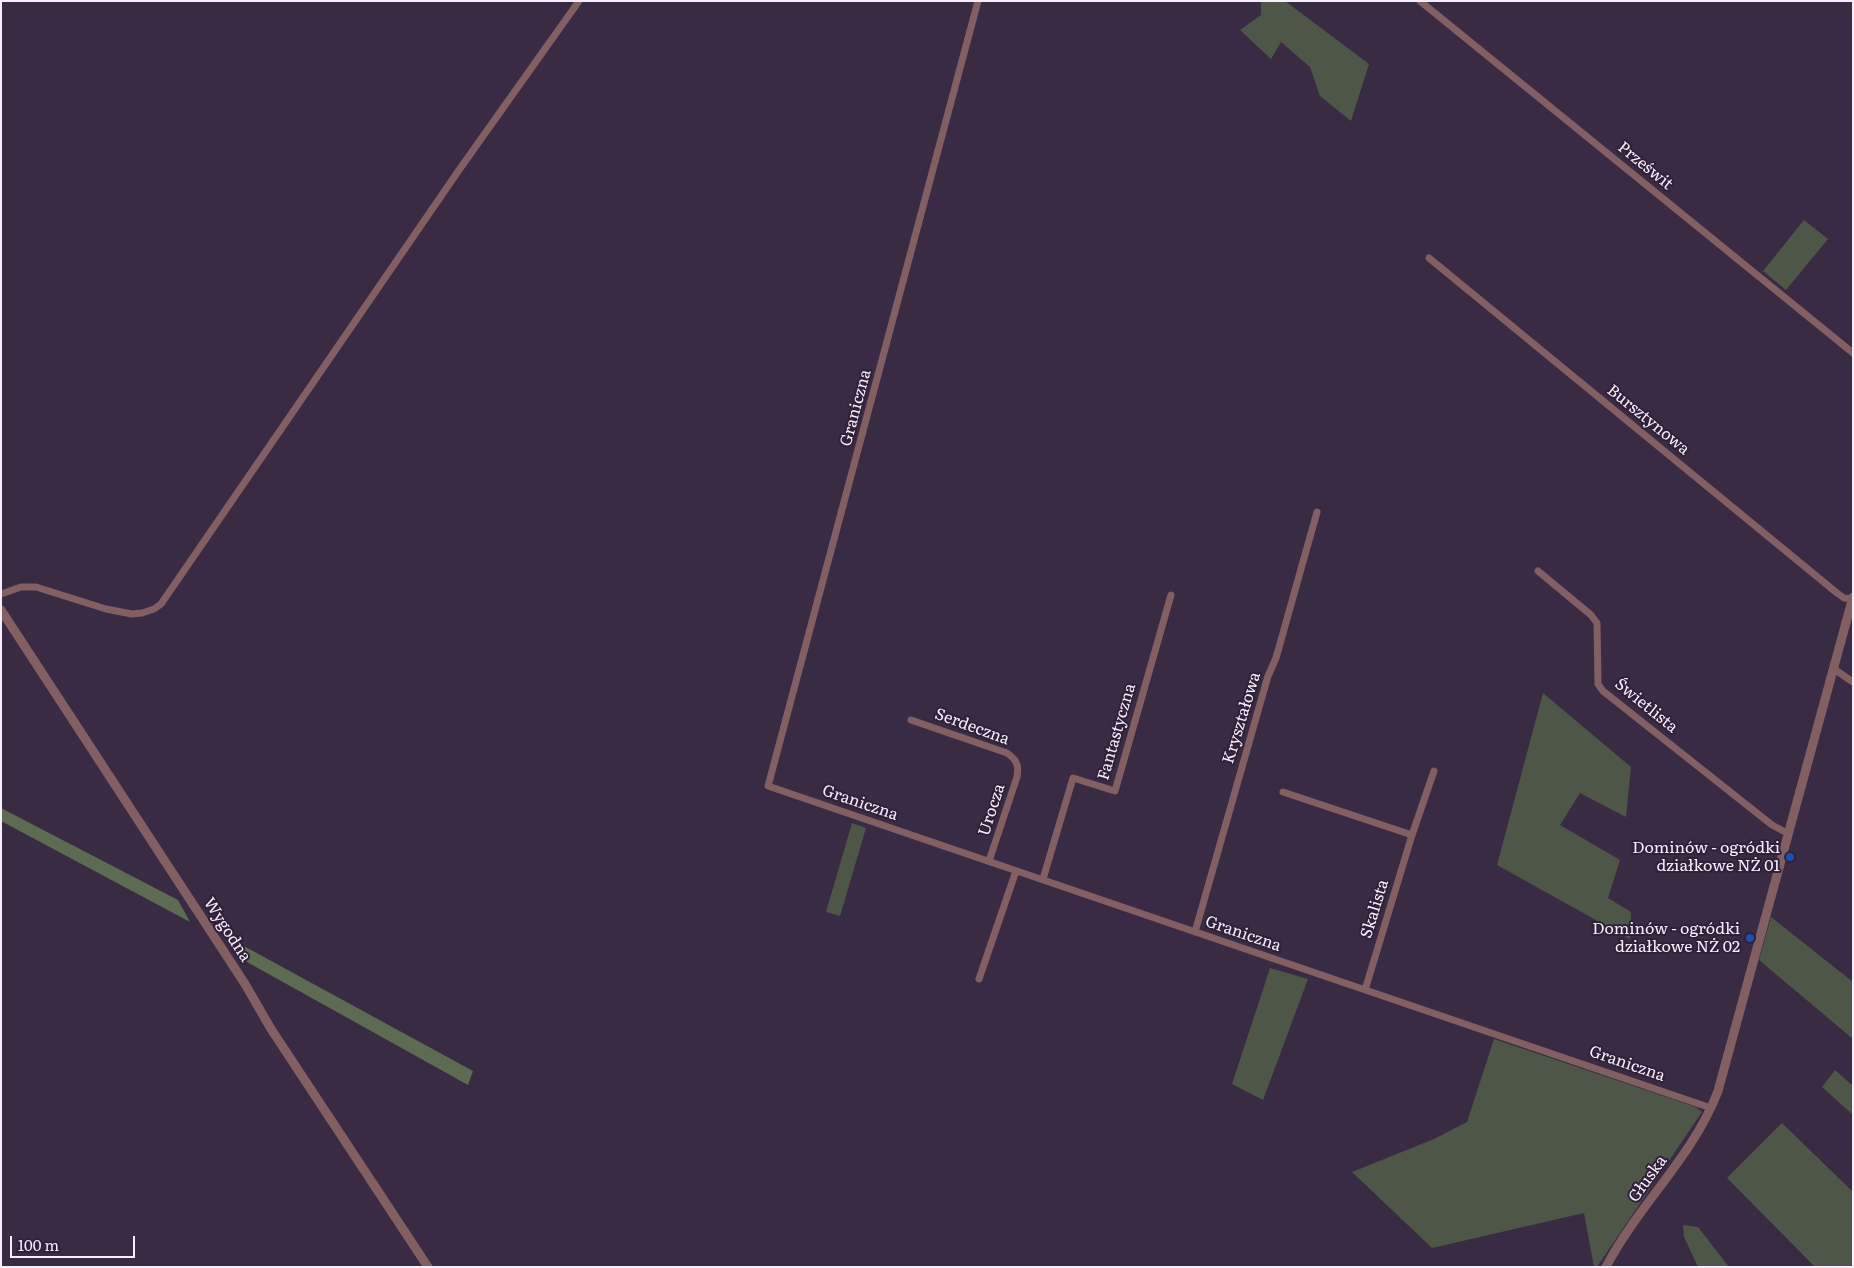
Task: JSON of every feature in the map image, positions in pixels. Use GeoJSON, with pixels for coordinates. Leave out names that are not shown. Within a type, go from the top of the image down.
{"type":"FeatureCollection","features":[{"type":"Feature","properties":{"kind":"street"},"geometry":{"type":"LineString","coordinates":[[1,594],[22,587],[36,587],[98,607],[132,614],[148,611],[160,604],[459,170],[578,1]]}},
{"type":"Feature","properties":{"kind":"street","name":"Graniczna"},"geometry":{"type":"LineString","coordinates":[[978,1],[768,786],[1711,1108]]}},
{"type":"Feature","properties":{"kind":"street","name":"Prześwit"},"geometry":{"type":"LineString","coordinates":[[1420,1],[1853,354]]}},
{"type":"Feature","properties":{"kind":"street","name":"Bursztynowa"},"geometry":{"type":"LineString","coordinates":[[1429,258],[1837,593],[1844,598],[1853,598]]}},
{"type":"Feature","properties":{"kind":"street","name":"Kryształowa"},"geometry":{"type":"LineString","coordinates":[[1195,932],[1317,512]]}},
{"type":"Feature","properties":{"kind":"street","name":"Świetlista"},"geometry":{"type":"LineString","coordinates":[[1538,571],[1598,622],[1598,684],[1603,691],[1772,825],[1789,834]]}},
{"type":"Feature","properties":{"kind":"street","name":"Fantastyczna"},"geometry":{"type":"LineString","coordinates":[[1043,880],[1073,778],[1115,792],[1171,595]]}},
{"type":"Feature","properties":{"kind":"street","name":"Głuska"},"geometry":{"type":"LineString","coordinates":[[1606,1267],[1618,1246],[1689,1147],[1718,1092],[1853,598]]}},
{"type":"Feature","properties":{"kind":"street","name":"Wygodna"},"geometry":{"type":"LineString","coordinates":[[1,610],[245,984],[271,1029],[428,1267]]}},
{"type":"Feature","properties":{"kind":"street"},"geometry":{"type":"LineString","coordinates":[[1834,669],[1853,682]]}},
{"type":"Feature","properties":{"kind":"street","name":"Serdeczna"},"geometry":{"type":"LineString","coordinates":[[910,720],[1007,753],[1015,759],[1019,767]]}},
{"type":"Feature","properties":{"kind":"street","name":"Urocza"},"geometry":{"type":"LineString","coordinates":[[989,861],[1019,767]]}},
{"type":"Feature","properties":{"kind":"street","name":"Skalista"},"geometry":{"type":"LineString","coordinates":[[1365,990],[1412,835],[1434,771]]}},
{"type":"Feature","properties":{"kind":"street"},"geometry":{"type":"LineString","coordinates":[[1283,792],[1412,835]]}},
{"type":"Feature","properties":{"kind":"street"},"geometry":{"type":"LineString","coordinates":[[979,979],[1016,871]]}},
{"type":"Feature","properties":{"kind":"green space"},"geometry":{"type":"Polygon","coordinates":[[[1261,1],[1285,1],[1369,64],[1351,121],[1320,96],[1310,67],[1281,42],[1271,59],[1240,30],[1261,15],[1261,1]]]}},
{"type":"Feature","properties":{"kind":"green space"},"geometry":{"type":"Polygon","coordinates":[[[1804,220],[1828,239],[1786,290],[1763,271],[1804,220]]]}},
{"type":"Feature","properties":{"kind":"green space"},"geometry":{"type":"Polygon","coordinates":[[[1543,693],[1631,767],[1626,817],[1580,793],[1560,825],[1620,860],[1608,898],[1631,912],[1630,939],[1497,865],[1543,693]]]}},
{"type":"Feature","properties":{"kind":"green space"},"geometry":{"type":"Polygon","coordinates":[[[1,808],[178,900],[190,922],[1,821],[1,808]]]}},
{"type":"Feature","properties":{"kind":"green space"},"geometry":{"type":"Polygon","coordinates":[[[852,823],[866,828],[840,916],[826,912],[852,823]]]}},
{"type":"Feature","properties":{"kind":"green space"},"geometry":{"type":"Polygon","coordinates":[[[1771,917],[1853,982],[1853,1039],[1759,960],[1771,917]]]}},
{"type":"Feature","properties":{"kind":"green space"},"geometry":{"type":"Polygon","coordinates":[[[231,939],[473,1071],[468,1085],[247,962],[231,939]]]}},
{"type":"Feature","properties":{"kind":"green space"},"geometry":{"type":"Polygon","coordinates":[[[1270,968],[1308,979],[1263,1100],[1232,1084],[1270,968]]]}},
{"type":"Feature","properties":{"kind":"green space"},"geometry":{"type":"Polygon","coordinates":[[[1494,1039],[1696,1107],[1702,1112],[1597,1267],[1594,1267],[1584,1213],[1432,1248],[1352,1172],[1434,1139],[1467,1122],[1494,1039]]]}},
{"type":"Feature","properties":{"kind":"green space"},"geometry":{"type":"Polygon","coordinates":[[[1835,1070],[1853,1086],[1853,1115],[1822,1087],[1835,1070]]]}},
{"type":"Feature","properties":{"kind":"green space"},"geometry":{"type":"Polygon","coordinates":[[[1782,1123],[1853,1192],[1853,1267],[1815,1267],[1727,1178],[1782,1123]]]}},
{"type":"Feature","properties":{"kind":"green space"},"geometry":{"type":"Polygon","coordinates":[[[1683,1225],[1698,1227],[1729,1267],[1698,1267],[1684,1237],[1683,1225]]]}},
{"type":"Feature","properties":{"kind":"place","name":"Dominów - ogródki działkowe NŻ 01"},"geometry":{"type":"Point","coordinates":[1790,857]}},
{"type":"Feature","properties":{"kind":"place","name":"Dominów - ogródki działkowe NŻ 02"},"geometry":{"type":"Point","coordinates":[1750,938]}}]}
